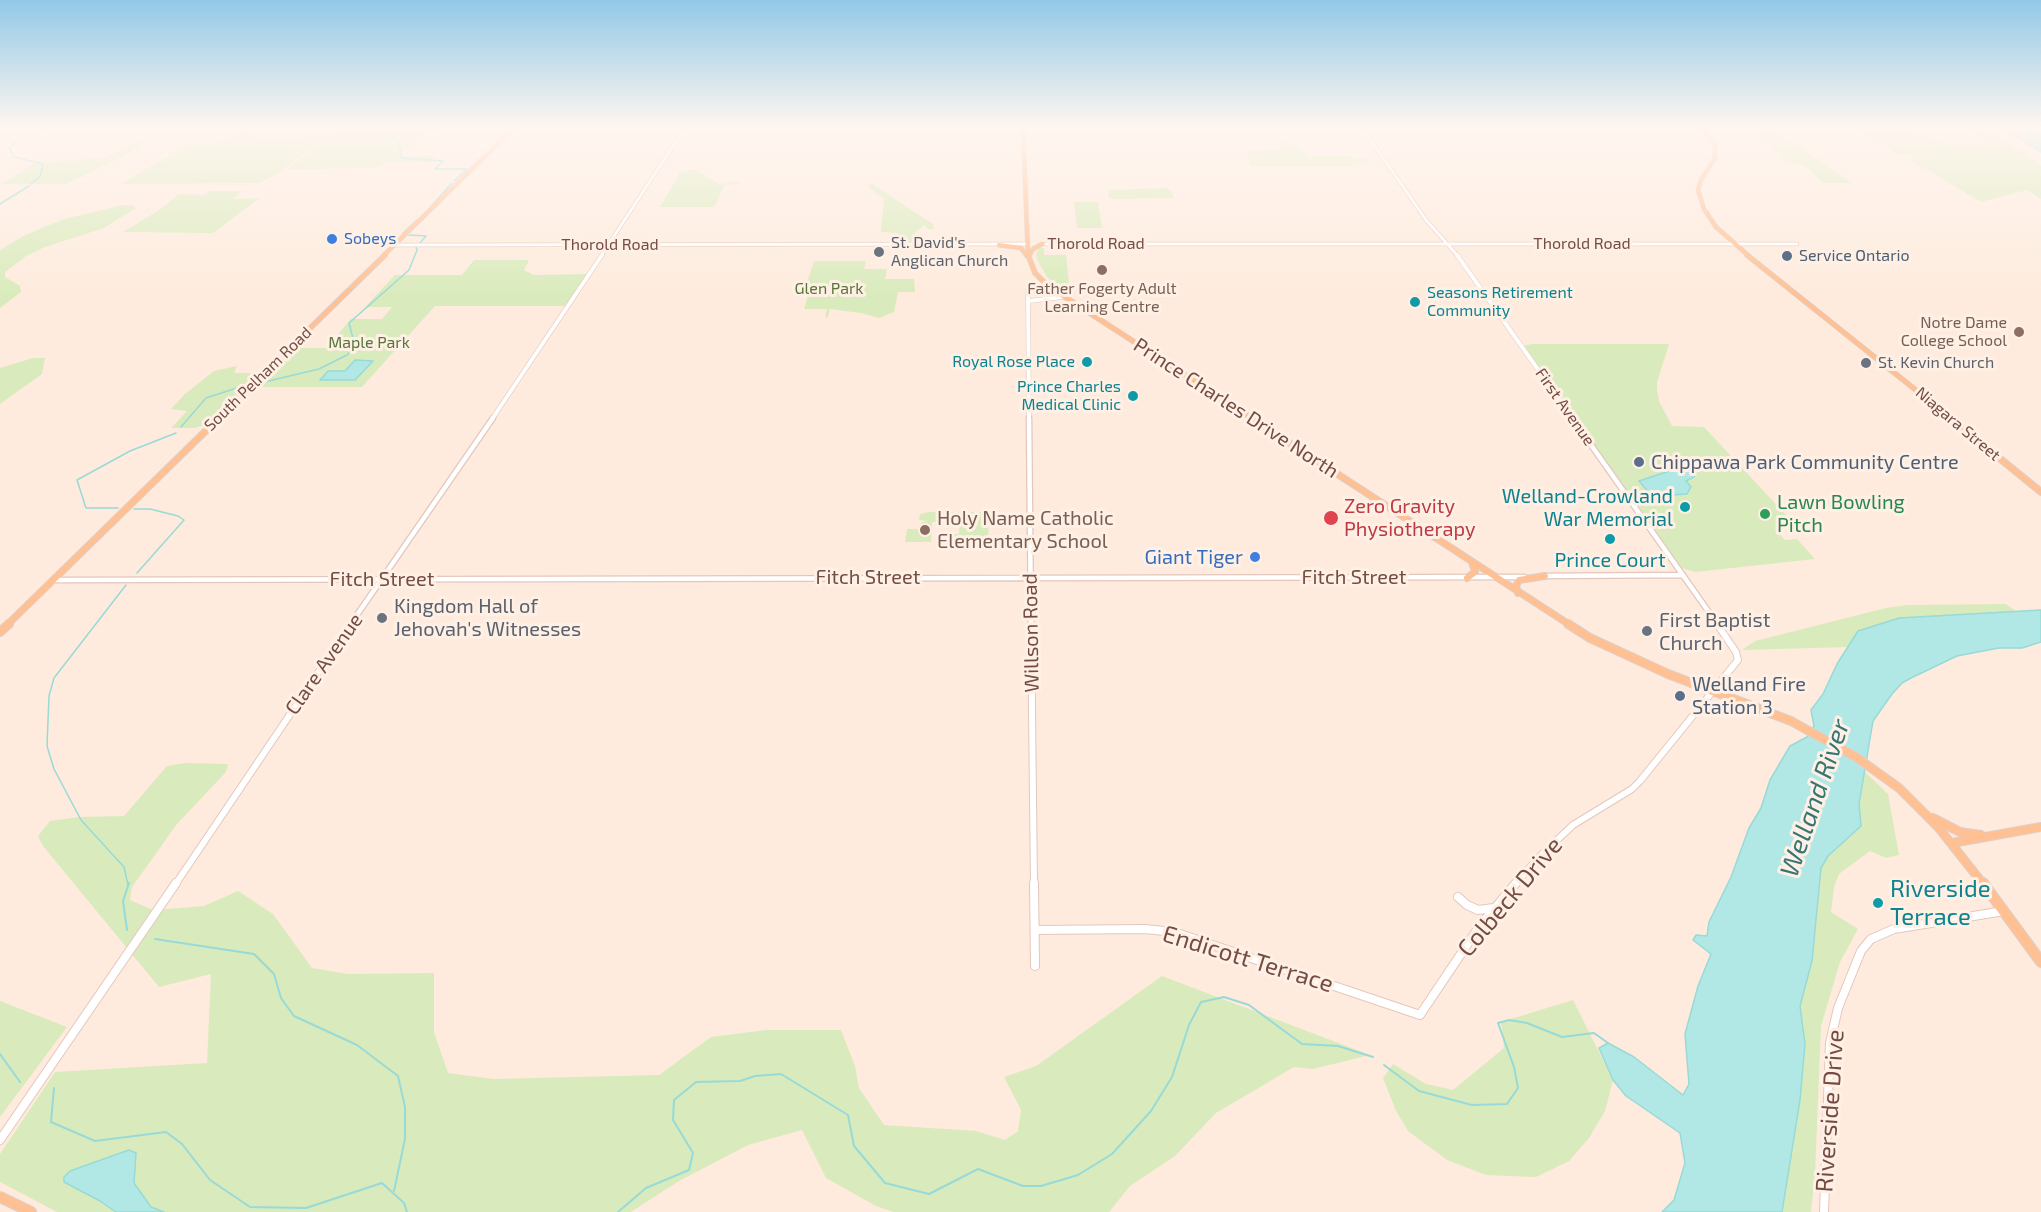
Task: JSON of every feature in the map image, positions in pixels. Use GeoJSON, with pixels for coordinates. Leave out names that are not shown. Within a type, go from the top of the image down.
{"type":"FeatureCollection","features":[{"type":"Feature","properties":{"kind":"main road","name":"South Pelham Road"},"geometry":{"type":"LineString","coordinates":[[0,632],[458,183]]}},
{"type":"Feature","properties":{"kind":"main road"},"geometry":{"type":"LineString","coordinates":[[1025,183],[1028,258]]}},
{"type":"Feature","properties":{"kind":"main road","name":"Niagara Street"},"geometry":{"type":"LineString","coordinates":[[1700,183],[1698,190],[1701,204],[1712,221],[1737,244],[2041,492]]}},
{"type":"Feature","properties":{"kind":"main road"},"geometry":{"type":"LineString","coordinates":[[1026,236],[1044,244]]}},
{"type":"Feature","properties":{"kind":"main road"},"geometry":{"type":"LineString","coordinates":[[999,244],[1021,248],[1028,258]]}},
{"type":"Feature","properties":{"kind":"main road","name":"Thorold Road"},"geometry":{"type":"LineString","coordinates":[[1028,244],[1044,244]]}},
{"type":"Feature","properties":{"kind":"main road"},"geometry":{"type":"LineString","coordinates":[[1028,258],[1033,249],[1044,244]]}},
{"type":"Feature","properties":{"kind":"main road","name":"Prince Charles Drive North"},"geometry":{"type":"LineString","coordinates":[[1028,258],[1040,280],[1063,297],[1518,593],[1611,649],[1668,674],[1791,721],[1830,741],[1876,770],[1928,816],[1952,843],[2041,962]]}},
{"type":"Feature","properties":{"kind":"main road"},"geometry":{"type":"LineString","coordinates":[[1467,578],[1474,574],[1476,569],[1470,560]]}},
{"type":"Feature","properties":{"kind":"main road"},"geometry":{"type":"LineString","coordinates":[[1518,593],[1516,586],[1519,580],[1545,576]]}},
{"type":"Feature","properties":{"kind":"main road"},"geometry":{"type":"LineString","coordinates":[[1928,816],[1960,832],[1989,836]]}},
{"type":"Feature","properties":{"kind":"main road"},"geometry":{"type":"LineString","coordinates":[[1952,843],[2041,828]]}},
{"type":"Feature","properties":{"kind":"main road"},"geometry":{"type":"LineString","coordinates":[[0,1197],[31,1212]]}},
{"type":"Feature","properties":{"kind":"street","name":"Clare Avenue"},"geometry":{"type":"LineString","coordinates":[[0,1140],[229,807],[313,678],[383,579],[649,183]]}},
{"type":"Feature","properties":{"kind":"street","name":"First Avenue"},"geometry":{"type":"LineString","coordinates":[[1399,183],[1420,213],[1453,250],[1683,575],[1738,657],[1736,664],[1714,691]]}},
{"type":"Feature","properties":{"kind":"street","name":"Thorold Road"},"geometry":{"type":"LineString","coordinates":[[395,245],[1028,244]]}},
{"type":"Feature","properties":{"kind":"street","name":"Thorold Road"},"geometry":{"type":"LineString","coordinates":[[1044,244],[1797,244]]}},
{"type":"Feature","properties":{"kind":"street"},"geometry":{"type":"LineString","coordinates":[[1453,250],[1461,245]]}},
{"type":"Feature","properties":{"kind":"street"},"geometry":{"type":"LineString","coordinates":[[1028,290],[1029,301],[1063,297]]}},
{"type":"Feature","properties":{"kind":"street","name":"Willson Road"},"geometry":{"type":"LineString","coordinates":[[1029,301],[1035,966]]}},
{"type":"Feature","properties":{"kind":"street","name":"Fitch Street"},"geometry":{"type":"LineString","coordinates":[[53,580],[1496,578],[1683,575]]}},
{"type":"Feature","properties":{"kind":"street","name":"Colbeck Drive"},"geometry":{"type":"LineString","coordinates":[[1420,1015],[1479,927],[1560,835],[1632,789],[1714,691]]}},
{"type":"Feature","properties":{"kind":"street"},"geometry":{"type":"LineString","coordinates":[[1458,897],[1467,905],[1478,910],[1490,911],[1498,905]]}},
{"type":"Feature","properties":{"kind":"street","name":"Riverside Drive"},"geometry":{"type":"LineString","coordinates":[[1824,1212],[1830,1043],[1838,1008],[1861,951],[1871,939],[1894,929],[2004,911]]}},
{"type":"Feature","properties":{"kind":"street","name":"Endicott Terrace"},"geometry":{"type":"LineString","coordinates":[[1035,930],[1144,929],[1174,932],[1420,1015]]}},
{"type":"Feature","properties":{"kind":"green space"},"geometry":{"type":"Polygon","coordinates":[[[4,183],[69,183],[66,184],[2,184],[4,183]]]}},
{"type":"Feature","properties":{"kind":"green space"},"geometry":{"type":"Polygon","coordinates":[[[123,183],[260,183],[259,183],[121,184],[123,183]]]}},
{"type":"Feature","properties":{"kind":"green space"},"geometry":{"type":"Polygon","coordinates":[[[674,183],[717,183],[721,185],[740,183],[725,185],[714,207],[660,207],[674,183]]]}},
{"type":"Feature","properties":{"kind":"green space"},"geometry":{"type":"Polygon","coordinates":[[[1948,183],[2041,183],[2041,199],[2027,190],[1981,202],[1948,183]]]}},
{"type":"Feature","properties":{"kind":"green space"},"geometry":{"type":"Polygon","coordinates":[[[868,184],[873,184],[933,224],[934,229],[928,229],[925,225],[917,230],[913,235],[918,242],[897,242],[898,233],[881,232],[884,199],[869,188],[868,184]]]}},
{"type":"Feature","properties":{"kind":"green space"},"geometry":{"type":"Polygon","coordinates":[[[1167,188],[1171,190],[1174,198],[1113,199],[1109,198],[1108,190],[1167,188]]]}},
{"type":"Feature","properties":{"kind":"green space"},"geometry":{"type":"Polygon","coordinates":[[[211,191],[242,191],[233,199],[260,198],[213,233],[123,232],[159,210],[179,194],[204,195],[211,191]]]}},
{"type":"Feature","properties":{"kind":"green space"},"geometry":{"type":"Polygon","coordinates":[[[1074,202],[1098,202],[1102,228],[1077,228],[1074,202]]]}},
{"type":"Feature","properties":{"kind":"green space"},"geometry":{"type":"Polygon","coordinates":[[[123,205],[132,205],[136,208],[104,228],[45,247],[26,256],[5,272],[5,277],[20,286],[21,292],[0,308],[0,250],[25,235],[64,219],[123,205]]]}},
{"type":"Feature","properties":{"kind":"green space"},"geometry":{"type":"Polygon","coordinates":[[[1039,248],[1044,248],[1044,255],[1066,255],[1069,284],[1055,284],[1047,277],[1036,255],[1039,248]]]}},
{"type":"Feature","properties":{"kind":"green space","name":"Maple Park"},"geometry":{"type":"Polygon","coordinates":[[[474,260],[529,260],[524,270],[534,275],[587,274],[565,306],[435,306],[362,387],[254,387],[294,348],[338,348],[344,341],[332,341],[351,319],[382,319],[392,307],[365,307],[395,275],[462,275],[474,260]]]}},
{"type":"Feature","properties":{"kind":"green space","name":"Glen Park"},"geometry":{"type":"Polygon","coordinates":[[[814,261],[866,261],[864,269],[887,269],[885,279],[914,279],[915,292],[898,292],[894,312],[879,318],[830,309],[828,317],[825,318],[827,309],[804,309],[809,293],[804,292],[814,261]]]}},
{"type":"Feature","properties":{"kind":"green space"},"geometry":{"type":"Polygon","coordinates":[[[1532,344],[1669,344],[1657,382],[1657,390],[1659,401],[1672,426],[1704,427],[1798,528],[1775,529],[1785,540],[1797,539],[1815,559],[1695,572],[1682,568],[1524,346],[1532,344]]]}},
{"type":"Feature","properties":{"kind":"green space"},"geometry":{"type":"Polygon","coordinates":[[[33,358],[45,358],[42,374],[0,404],[0,368],[33,358]]]}},
{"type":"Feature","properties":{"kind":"green space"},"geometry":{"type":"Polygon","coordinates":[[[237,366],[234,373],[262,373],[208,424],[195,428],[171,428],[187,411],[171,409],[185,394],[214,371],[237,366]]]}},
{"type":"Feature","properties":{"kind":"green space"},"geometry":{"type":"Polygon","coordinates":[[[989,512],[988,541],[948,543],[949,534],[959,534],[960,522],[932,522],[931,542],[905,542],[907,529],[921,529],[922,522],[928,521],[919,520],[920,514],[989,512]]]}},
{"type":"Feature","properties":{"kind":"green space"},"geometry":{"type":"Polygon","coordinates":[[[2006,604],[2017,612],[1899,618],[1858,631],[1848,647],[1742,650],[1755,641],[1886,608],[1908,605],[2006,604]]]}},
{"type":"Feature","properties":{"kind":"green space"},"geometry":{"type":"Polygon","coordinates":[[[185,763],[228,764],[226,772],[177,824],[132,887],[130,900],[153,910],[204,906],[238,891],[273,914],[312,968],[348,974],[434,973],[434,1032],[448,1073],[493,1079],[659,1075],[711,1037],[766,1030],[841,1030],[855,1066],[859,1088],[884,1125],[976,1131],[1005,1140],[1018,1131],[1021,1110],[1004,1077],[1036,1066],[1162,976],[1370,1055],[1313,1069],[1294,1067],[1216,1113],[1175,1156],[1130,1186],[1109,1212],[893,1212],[876,1206],[826,1178],[802,1130],[748,1145],[679,1181],[631,1212],[57,1212],[0,1182],[0,1154],[55,1072],[207,1063],[211,974],[159,987],[43,846],[38,836],[50,821],[79,817],[124,816],[167,766],[185,763]]]}},
{"type":"Feature","properties":{"kind":"green space"},"geometry":{"type":"Polygon","coordinates":[[[1864,771],[1888,794],[1899,855],[1886,858],[1870,851],[1839,874],[1834,887],[1831,912],[1858,929],[1840,962],[1821,1026],[1815,1174],[1811,1212],[1782,1212],[1800,1100],[1805,1044],[1800,1006],[1812,961],[1821,868],[1828,856],[1861,826],[1859,804],[1864,771]]]}},
{"type":"Feature","properties":{"kind":"green space"},"geometry":{"type":"Polygon","coordinates":[[[1573,1000],[1613,1080],[1605,1111],[1589,1138],[1569,1161],[1536,1177],[1486,1175],[1447,1160],[1408,1131],[1396,1111],[1383,1078],[1393,1064],[1426,1084],[1453,1090],[1504,1048],[1501,1022],[1573,1000]]]}},
{"type":"Feature","properties":{"kind":"green space"},"geometry":{"type":"Polygon","coordinates":[[[0,1001],[67,1027],[0,1117],[0,1001]]]}},
{"type":"Feature","properties":{"kind":"water"},"geometry":{"type":"Polygon","coordinates":[[[355,360],[373,361],[355,380],[320,380],[328,371],[345,371],[355,360]]]}},
{"type":"Feature","properties":{"kind":"water"},"geometry":{"type":"Polygon","coordinates":[[[1687,465],[1697,470],[1694,477],[1686,481],[1691,487],[1687,494],[1672,495],[1659,492],[1650,494],[1639,481],[1687,465]]]}},
{"type":"Feature","properties":{"kind":"water","name":"Welland River"},"geometry":{"type":"Polygon","coordinates":[[[2041,610],[2041,642],[2022,648],[1999,648],[1957,656],[1902,683],[1873,721],[1859,804],[1861,826],[1828,856],[1821,868],[1812,961],[1800,1006],[1805,1044],[1800,1100],[1782,1212],[1662,1212],[1674,1200],[1685,1163],[1680,1133],[1626,1096],[1613,1080],[1599,1048],[1608,1043],[1634,1057],[1683,1095],[1689,1084],[1685,1034],[1698,986],[1711,954],[1693,940],[1696,935],[1707,936],[1709,922],[1731,877],[1749,828],[1761,808],[1770,780],[1790,746],[1807,737],[1814,726],[1811,710],[1823,694],[1837,664],[1858,631],[1899,618],[2041,610]]]}},
{"type":"Feature","properties":{"kind":"water"},"geometry":{"type":"Polygon","coordinates":[[[129,1150],[136,1153],[134,1183],[151,1207],[164,1212],[116,1212],[64,1182],[64,1177],[70,1171],[129,1150]]]}},
{"type":"Feature","properties":{"kind":"waterway"},"geometry":{"type":"LineString","coordinates":[[425,213],[452,183]]}},
{"type":"Feature","properties":{"kind":"waterway"},"geometry":{"type":"LineString","coordinates":[[0,204],[29,186]]}},
{"type":"Feature","properties":{"kind":"waterway"},"geometry":{"type":"LineString","coordinates":[[402,234],[417,220]]}},
{"type":"Feature","properties":{"kind":"waterway"},"geometry":{"type":"LineString","coordinates":[[409,235],[426,236],[420,243]]}},
{"type":"Feature","properties":{"kind":"waterway"},"geometry":{"type":"LineString","coordinates":[[260,383],[319,369],[347,355],[355,346],[349,323],[409,270],[417,250],[416,247]]}},
{"type":"Feature","properties":{"kind":"waterway"},"geometry":{"type":"LineString","coordinates":[[181,427],[206,398],[246,385]]}},
{"type":"Feature","properties":{"kind":"waterway"},"geometry":{"type":"LineString","coordinates":[[118,508],[86,508],[77,480],[130,451],[176,433]]}},
{"type":"Feature","properties":{"kind":"waterway"},"geometry":{"type":"LineString","coordinates":[[134,509],[150,509],[178,516],[184,520],[137,573]]}},
{"type":"Feature","properties":{"kind":"waterway"},"geometry":{"type":"LineString","coordinates":[[126,585],[54,678],[49,696],[47,746],[54,769],[81,820],[124,867],[128,885]]}},
{"type":"Feature","properties":{"kind":"waterway"},"geometry":{"type":"LineString","coordinates":[[127,930],[123,901],[129,883]]}},
{"type":"Feature","properties":{"kind":"waterway"},"geometry":{"type":"LineString","coordinates":[[155,939],[254,954],[274,974],[281,998],[294,1016],[357,1045],[398,1076],[405,1107],[405,1139],[394,1191]]}},
{"type":"Feature","properties":{"kind":"waterway"},"geometry":{"type":"LineString","coordinates":[[618,1212],[646,1188],[689,1170],[693,1153],[673,1120],[674,1100],[696,1082],[740,1081],[755,1076],[781,1074],[848,1115],[854,1146],[885,1183],[929,1194],[978,1169],[1023,1186],[1041,1186],[1078,1175],[1112,1154],[1151,1111],[1172,1077],[1189,1025],[1201,1002],[1224,997],[1249,1005],[1302,1044],[1338,1046],[1373,1057]]}},
{"type":"Feature","properties":{"kind":"waterway"},"geometry":{"type":"LineString","coordinates":[[1384,1065],[1419,1091],[1472,1105],[1507,1104],[1518,1088],[1514,1067],[1498,1023],[1509,1020],[1527,1023],[1562,1037],[1594,1033],[1608,1043]]}},
{"type":"Feature","properties":{"kind":"waterway"},"geometry":{"type":"LineString","coordinates":[[0,1054],[20,1082]]}},
{"type":"Feature","properties":{"kind":"waterway"},"geometry":{"type":"LineString","coordinates":[[54,1088],[51,1122],[95,1141],[166,1132],[182,1144],[210,1180],[250,1207],[306,1208],[382,1183],[404,1203],[407,1212]]}},
{"type":"Feature","properties":{"kind":"place","name":"Sobeys"},"geometry":{"type":"Point","coordinates":[332,239]}},
{"type":"Feature","properties":{"kind":"place","name":"St. David's Anglican Church"},"geometry":{"type":"Point","coordinates":[879,252]}},
{"type":"Feature","properties":{"kind":"place","name":"Service Ontario"},"geometry":{"type":"Point","coordinates":[1787,256]}},
{"type":"Feature","properties":{"kind":"place","name":"Father Fogerty Adult Learning Centre"},"geometry":{"type":"Point","coordinates":[1102,270]}},
{"type":"Feature","properties":{"kind":"place","name":"Seasons Retirement Community"},"geometry":{"type":"Point","coordinates":[1415,302]}},
{"type":"Feature","properties":{"kind":"place","name":"Notre Dame College School"},"geometry":{"type":"Point","coordinates":[2019,332]}},
{"type":"Feature","properties":{"kind":"place","name":"Royal Rose Place"},"geometry":{"type":"Point","coordinates":[1087,362]}},
{"type":"Feature","properties":{"kind":"place","name":"St. Kevin Church"},"geometry":{"type":"Point","coordinates":[1866,363]}},
{"type":"Feature","properties":{"kind":"place","name":"Prince Charles Medical Clinic"},"geometry":{"type":"Point","coordinates":[1133,396]}},
{"type":"Feature","properties":{"kind":"place","name":"Chippawa Park Community Centre"},"geometry":{"type":"Point","coordinates":[1639,462]}},
{"type":"Feature","properties":{"kind":"place","name":"Welland-Crowland War Memorial"},"geometry":{"type":"Point","coordinates":[1685,507]}},
{"type":"Feature","properties":{"kind":"place","name":"Lawn Bowling Pitch"},"geometry":{"type":"Point","coordinates":[1765,514]}},
{"type":"Feature","properties":{"kind":"place","name":"Zero Gravity Physiotherapy"},"geometry":{"type":"Point","coordinates":[1331,518]}},
{"type":"Feature","properties":{"kind":"place","name":"Holy Name Catholic Elementary School"},"geometry":{"type":"Point","coordinates":[925,530]}},
{"type":"Feature","properties":{"kind":"place","name":"Prince Court"},"geometry":{"type":"Point","coordinates":[1610,539]}},
{"type":"Feature","properties":{"kind":"place","name":"Giant Tiger"},"geometry":{"type":"Point","coordinates":[1255,557]}},
{"type":"Feature","properties":{"kind":"place","name":"Kingdom Hall of Jehovah's Witnesses"},"geometry":{"type":"Point","coordinates":[382,618]}},
{"type":"Feature","properties":{"kind":"place","name":"First Baptist Church"},"geometry":{"type":"Point","coordinates":[1647,631]}},
{"type":"Feature","properties":{"kind":"place","name":"Welland Fire Station 3"},"geometry":{"type":"Point","coordinates":[1680,696]}},
{"type":"Feature","properties":{"kind":"place","name":"Riverside Terrace"},"geometry":{"type":"Point","coordinates":[1878,903]}}]}
